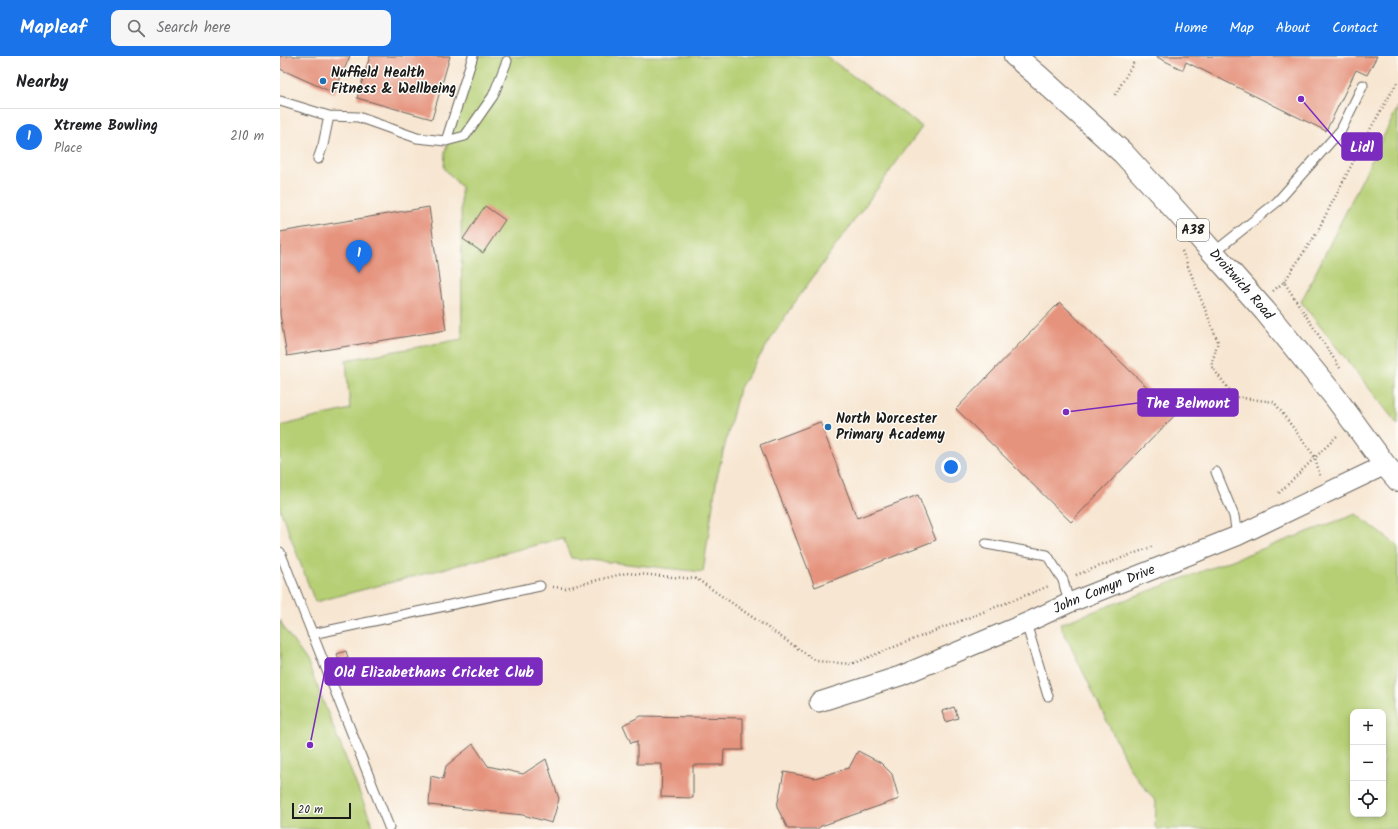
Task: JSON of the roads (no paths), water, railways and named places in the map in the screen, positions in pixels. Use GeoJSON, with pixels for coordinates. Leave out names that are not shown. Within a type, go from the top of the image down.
{"type":"FeatureCollection","features":[{"type":"Feature","properties":{"kind":"main road","name":"Droitwich Road"},"geometry":{"type":"LineString","coordinates":[[1015,56],[1123,153],[1178,213],[1257,303],[1335,397],[1392,472]]}},
{"type":"Feature","properties":{"kind":"street","name":"John Comyn Drive"},"geometry":{"type":"LineString","coordinates":[[819,702],[900,676],[1026,623],[1069,603],[1392,472]]}},
{"type":"Feature","properties":{"kind":"lane"},"geometry":{"type":"LineString","coordinates":[[446,141],[473,56]]}},
{"type":"Feature","properties":{"kind":"lane"},"geometry":{"type":"LineString","coordinates":[[280,101],[329,116],[358,117],[417,138],[446,141],[466,136],[494,96],[507,61]]}},
{"type":"Feature","properties":{"kind":"lane"},"geometry":{"type":"LineString","coordinates":[[1213,253],[1277,202],[1341,130],[1364,85]]}},
{"type":"Feature","properties":{"kind":"lane"},"geometry":{"type":"LineString","coordinates":[[318,159],[323,145],[329,116]]}},
{"type":"Feature","properties":{"kind":"lane"},"geometry":{"type":"LineString","coordinates":[[1216,472],[1234,516],[1237,536]]}},
{"type":"Feature","properties":{"kind":"lane"},"geometry":{"type":"LineString","coordinates":[[986,544],[1047,555],[1063,580],[1069,603]]}},
{"type":"Feature","properties":{"kind":"lane"},"geometry":{"type":"LineString","coordinates":[[280,552],[390,828]]}},
{"type":"Feature","properties":{"kind":"lane"},"geometry":{"type":"LineString","coordinates":[[312,634],[540,586]]}},
{"type":"Feature","properties":{"kind":"lane"},"geometry":{"type":"LineString","coordinates":[[1026,623],[1048,696]]}},
{"type":"Feature","properties":{"kind":"place","name":"Nuffield Health Fitness & Wellbeing"},"geometry":{"type":"Point","coordinates":[323,81]}},
{"type":"Feature","properties":{"kind":"place","name":"Lidl"},"geometry":{"type":"Point","coordinates":[1301,99]}},
{"type":"Feature","properties":{"kind":"place","name":"Xtreme Bowling"},"geometry":{"type":"Point","coordinates":[359,273]}},
{"type":"Feature","properties":{"kind":"place","name":"The Belmont"},"geometry":{"type":"Point","coordinates":[1066,412]}},
{"type":"Feature","properties":{"kind":"place","name":"North Worcester Primary Academy"},"geometry":{"type":"Point","coordinates":[828,427]}},
{"type":"Feature","properties":{"kind":"place","name":"Old Elizabethans Cricket Club"},"geometry":{"type":"Point","coordinates":[310,745]}}]}
